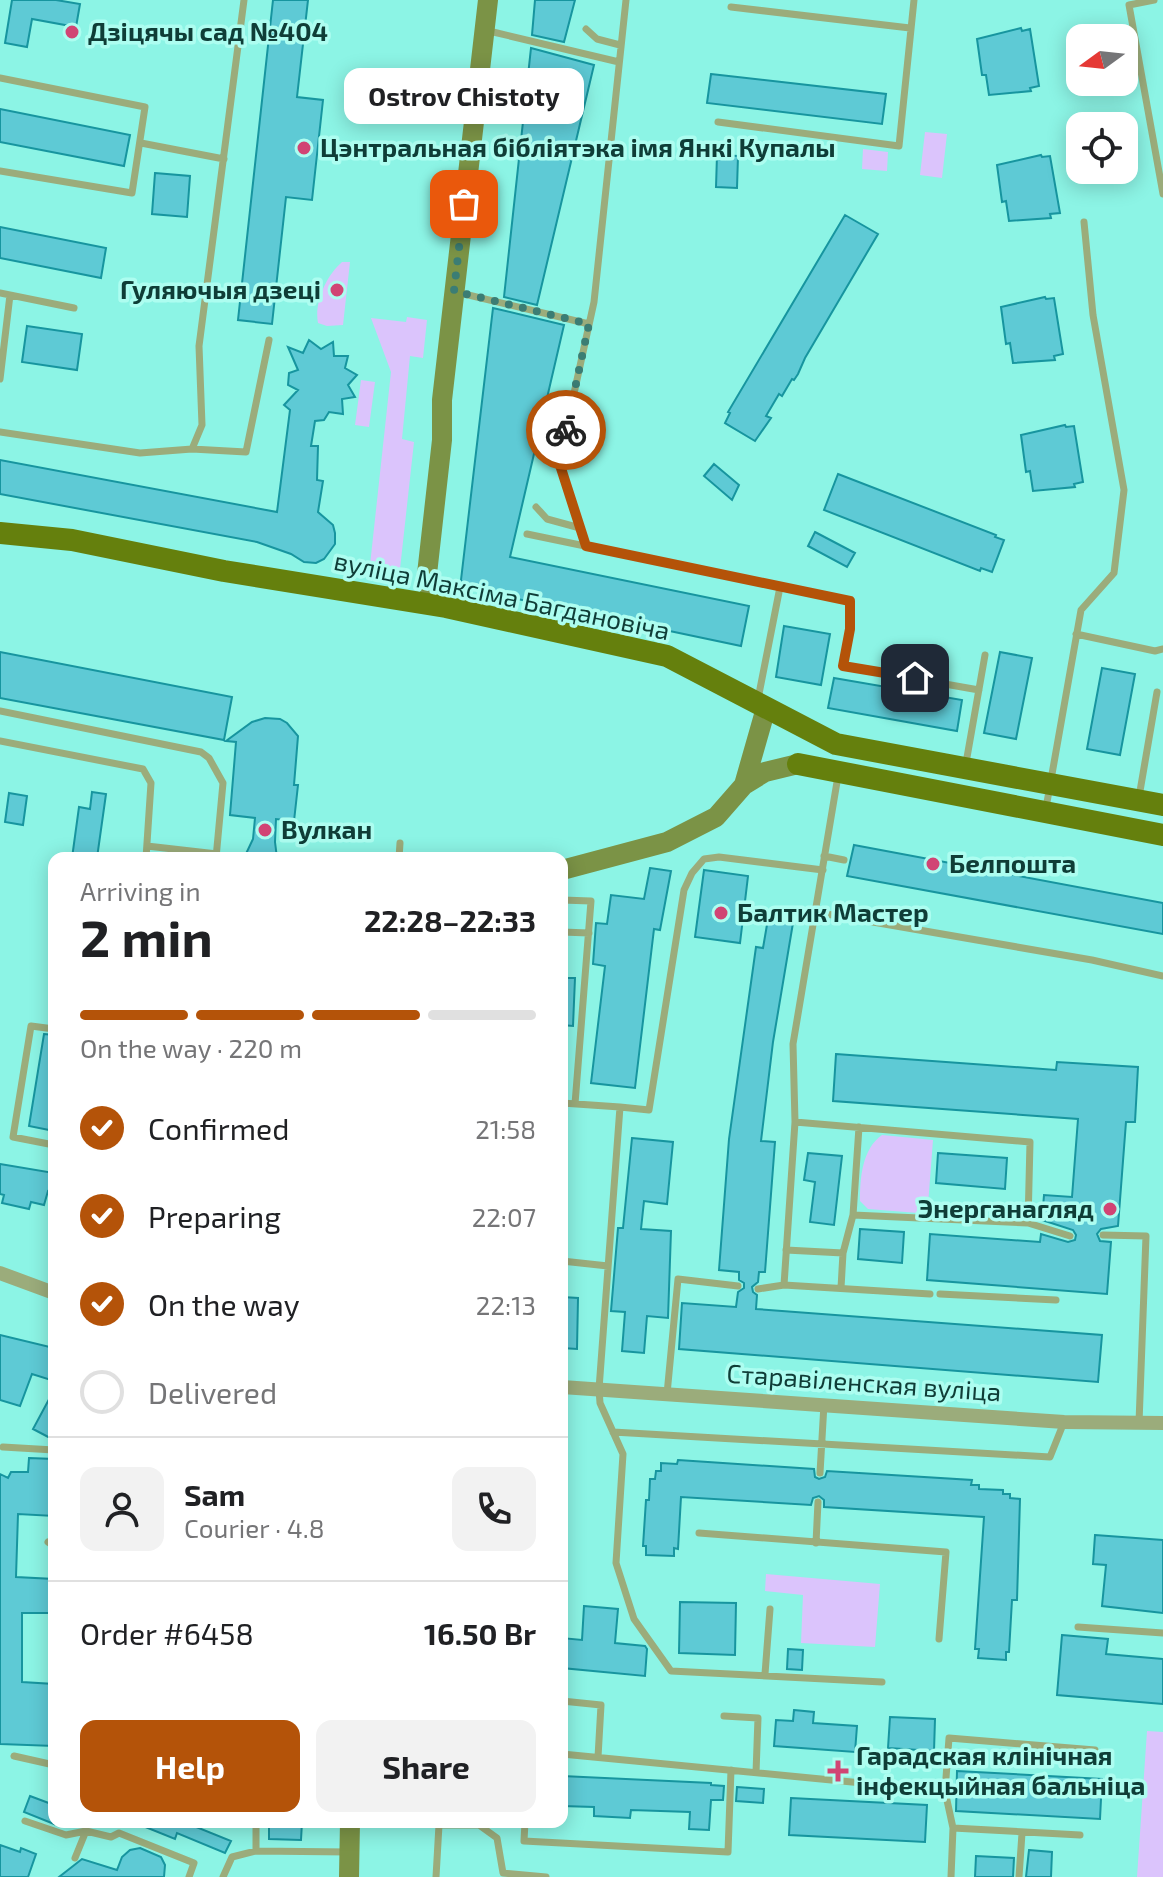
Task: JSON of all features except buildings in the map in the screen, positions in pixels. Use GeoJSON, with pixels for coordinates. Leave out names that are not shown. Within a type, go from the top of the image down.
{"type":"FeatureCollection","features":[{"type":"Feature","properties":{"kind":"main road"},"geometry":{"type":"LineString","coordinates":[[446,607],[426,583],[442,440],[442,400],[488,0]]}},
{"type":"Feature","properties":{"kind":"main road"},"geometry":{"type":"LineString","coordinates":[[397,598],[412,582],[416,569],[432,441],[442,400]]}},
{"type":"Feature","properties":{"kind":"main road","name":"вуліца Максіма Багдановіча"},"geometry":{"type":"LineString","coordinates":[[0,533],[72,540],[224,571],[446,607],[667,656],[836,744],[1163,805]]}},
{"type":"Feature","properties":{"kind":"main road"},"geometry":{"type":"LineString","coordinates":[[744,785],[762,705]]}},
{"type":"Feature","properties":{"kind":"main road"},"geometry":{"type":"LineString","coordinates":[[568,868],[667,842],[705,824],[726,807],[744,785],[765,772],[798,764],[1163,835]]}},
{"type":"Feature","properties":{"kind":"main road"},"geometry":{"type":"LineString","coordinates":[[349,1877],[350,1828]]}},
{"type":"Feature","properties":{"kind":"street"},"geometry":{"type":"LineString","coordinates":[[0,1273],[48,1291]]}},
{"type":"Feature","properties":{"kind":"street","name":"Старавіленская вуліца"},"geometry":{"type":"LineString","coordinates":[[568,1387],[1064,1422],[1163,1423]]}},
{"type":"Feature","properties":{"kind":"lane"},"geometry":{"type":"LineString","coordinates":[[192,449],[202,425],[199,346],[244,0]]}},
{"type":"Feature","properties":{"kind":"lane"},"geometry":{"type":"LineString","coordinates":[[586,546],[559,462],[594,302],[626,0]]}},
{"type":"Feature","properties":{"kind":"lane"},"geometry":{"type":"LineString","coordinates":[[718,122],[899,146],[914,0]]}},
{"type":"Feature","properties":{"kind":"lane"},"geometry":{"type":"LineString","coordinates":[[1154,0],[1129,5],[1163,194]]}},
{"type":"Feature","properties":{"kind":"lane"},"geometry":{"type":"LineString","coordinates":[[731,7],[910,28]]}},
{"type":"Feature","properties":{"kind":"lane"},"geometry":{"type":"LineString","coordinates":[[483,29],[619,62]]}},
{"type":"Feature","properties":{"kind":"lane"},"geometry":{"type":"LineString","coordinates":[[586,29],[597,39],[620,45]]}},
{"type":"Feature","properties":{"kind":"lane"},"geometry":{"type":"LineString","coordinates":[[0,78],[145,107],[132,193],[0,171]]}},
{"type":"Feature","properties":{"kind":"lane"},"geometry":{"type":"LineString","coordinates":[[141,143],[224,159]]}},
{"type":"Feature","properties":{"kind":"lane"},"geometry":{"type":"LineString","coordinates":[[1045,813],[1081,610],[1114,573],[1124,490],[1093,315],[1084,222]]}},
{"type":"Feature","properties":{"kind":"lane"},"geometry":{"type":"LineString","coordinates":[[454,291],[589,324]]}},
{"type":"Feature","properties":{"kind":"lane"},"geometry":{"type":"LineString","coordinates":[[0,293],[74,308]]}},
{"type":"Feature","properties":{"kind":"lane"},"geometry":{"type":"LineString","coordinates":[[0,379],[10,295]]}},
{"type":"Feature","properties":{"kind":"lane"},"geometry":{"type":"LineString","coordinates":[[0,432],[140,453],[192,449],[246,452],[269,340]]}},
{"type":"Feature","properties":{"kind":"lane"},"geometry":{"type":"LineString","coordinates":[[536,507],[547,519],[580,528]]}},
{"type":"Feature","properties":{"kind":"lane"},"geometry":{"type":"LineString","coordinates":[[527,534],[850,601],[850,629],[843,666],[979,690]]}},
{"type":"Feature","properties":{"kind":"lane"},"geometry":{"type":"LineString","coordinates":[[762,705],[780,587]]}},
{"type":"Feature","properties":{"kind":"lane"},"geometry":{"type":"LineString","coordinates":[[1076,634],[1155,651],[1163,649]]}},
{"type":"Feature","properties":{"kind":"lane"},"geometry":{"type":"LineString","coordinates":[[965,769],[985,655]]}},
{"type":"Feature","properties":{"kind":"lane"},"geometry":{"type":"LineString","coordinates":[[1138,801],[1157,692]]}},
{"type":"Feature","properties":{"kind":"lane"},"geometry":{"type":"LineString","coordinates":[[0,711],[201,752],[209,758],[223,783],[217,852]]}},
{"type":"Feature","properties":{"kind":"lane"},"geometry":{"type":"LineString","coordinates":[[1153,718],[1163,720]]}},
{"type":"Feature","properties":{"kind":"lane"},"geometry":{"type":"LineString","coordinates":[[0,741],[143,769],[151,783],[146,852]]}},
{"type":"Feature","properties":{"kind":"lane"},"geometry":{"type":"LineString","coordinates":[[784,1285],[795,1122],[793,1044],[839,770]]}},
{"type":"Feature","properties":{"kind":"lane"},"geometry":{"type":"LineString","coordinates":[[399,852],[400,843]]}},
{"type":"Feature","properties":{"kind":"lane"},"geometry":{"type":"LineString","coordinates":[[147,846],[189,852]]}},
{"type":"Feature","properties":{"kind":"lane"},"geometry":{"type":"LineString","coordinates":[[824,856],[844,860]]}},
{"type":"Feature","properties":{"kind":"lane"},"geometry":{"type":"LineString","coordinates":[[568,1103],[649,1110],[684,890],[692,873],[704,859],[719,857],[823,870]]}},
{"type":"Feature","properties":{"kind":"lane"},"geometry":{"type":"LineString","coordinates":[[568,900],[591,901],[575,1104]]}},
{"type":"Feature","properties":{"kind":"lane"},"geometry":{"type":"LineString","coordinates":[[815,912],[1092,960],[1163,976]]}},
{"type":"Feature","properties":{"kind":"lane"},"geometry":{"type":"LineString","coordinates":[[568,932],[589,933]]}},
{"type":"Feature","properties":{"kind":"lane"},"geometry":{"type":"LineString","coordinates":[[48,1028],[31,1026],[13,1137],[48,1144]]}},
{"type":"Feature","properties":{"kind":"lane"},"geometry":{"type":"LineString","coordinates":[[620,1107],[599,1389],[600,1403],[623,1454],[616,1563],[634,1619],[671,1671],[882,1682]]}},
{"type":"Feature","properties":{"kind":"lane"},"geometry":{"type":"LineString","coordinates":[[795,1122],[1030,1142],[1028,1223]]}},
{"type":"Feature","properties":{"kind":"lane"},"geometry":{"type":"LineString","coordinates":[[841,1288],[843,1253],[853,1215],[859,1127]]}},
{"type":"Feature","properties":{"kind":"lane"},"geometry":{"type":"LineString","coordinates":[[853,1215],[1028,1223],[1070,1236]]}},
{"type":"Feature","properties":{"kind":"lane"},"geometry":{"type":"LineString","coordinates":[[1103,1235],[1146,1236],[1139,1423]]}},
{"type":"Feature","properties":{"kind":"lane"},"geometry":{"type":"LineString","coordinates":[[786,1250],[843,1253]]}},
{"type":"Feature","properties":{"kind":"lane"},"geometry":{"type":"LineString","coordinates":[[568,1262],[608,1266]]}},
{"type":"Feature","properties":{"kind":"lane"},"geometry":{"type":"LineString","coordinates":[[667,1394],[678,1279],[738,1286]]}},
{"type":"Feature","properties":{"kind":"lane"},"geometry":{"type":"LineString","coordinates":[[758,1289],[784,1285],[930,1294]]}},
{"type":"Feature","properties":{"kind":"lane"},"geometry":{"type":"LineString","coordinates":[[940,1294],[1056,1300]]}},
{"type":"Feature","properties":{"kind":"lane"},"geometry":{"type":"LineString","coordinates":[[820,1473],[824,1404]]}},
{"type":"Feature","properties":{"kind":"lane"},"geometry":{"type":"LineString","coordinates":[[613,1432],[1050,1457],[1064,1422]]}},
{"type":"Feature","properties":{"kind":"lane"},"geometry":{"type":"LineString","coordinates":[[3,1447],[48,1450]]}},
{"type":"Feature","properties":{"kind":"lane"},"geometry":{"type":"LineString","coordinates":[[816,1543],[818,1502]]}},
{"type":"Feature","properties":{"kind":"lane"},"geometry":{"type":"LineString","coordinates":[[699,1533],[946,1552],[939,1639]]}},
{"type":"Feature","properties":{"kind":"lane"},"geometry":{"type":"LineString","coordinates":[[765,1674],[770,1609]]}},
{"type":"Feature","properties":{"kind":"lane"},"geometry":{"type":"LineString","coordinates":[[1078,1627],[1163,1633]]}},
{"type":"Feature","properties":{"kind":"lane"},"geometry":{"type":"LineString","coordinates":[[568,1702],[601,1705],[598,1757]]}},
{"type":"Feature","properties":{"kind":"lane"},"geometry":{"type":"LineString","coordinates":[[724,1716],[758,1718],[756,1773]]}},
{"type":"Feature","properties":{"kind":"lane"},"geometry":{"type":"LineString","coordinates":[[951,1877],[953,1828],[945,1791],[949,1738],[1095,1750]]}},
{"type":"Feature","properties":{"kind":"lane"},"geometry":{"type":"LineString","coordinates":[[568,1754],[945,1791]]}},
{"type":"Feature","properties":{"kind":"lane"},"geometry":{"type":"LineString","coordinates":[[14,1756],[48,1764]]}},
{"type":"Feature","properties":{"kind":"lane"},"geometry":{"type":"LineString","coordinates":[[525,1828],[524,1841],[728,1852],[731,1770]]}},
{"type":"Feature","properties":{"kind":"lane"},"geometry":{"type":"LineString","coordinates":[[25,1821],[66,1835],[86,1831],[111,1837],[119,1833],[194,1863],[189,1877]]}},
{"type":"Feature","properties":{"kind":"lane"},"geometry":{"type":"LineString","coordinates":[[256,1828],[256,1851]]}},
{"type":"Feature","properties":{"kind":"lane"},"geometry":{"type":"LineString","coordinates":[[436,1877],[439,1828]]}},
{"type":"Feature","properties":{"kind":"lane"},"geometry":{"type":"LineString","coordinates":[[483,1828],[497,1838],[503,1873],[546,1877]]}},
{"type":"Feature","properties":{"kind":"lane"},"geometry":{"type":"LineString","coordinates":[[953,1828],[1080,1835]]}},
{"type":"Feature","properties":{"kind":"lane"},"geometry":{"type":"LineString","coordinates":[[75,1858],[86,1831]]}},
{"type":"Feature","properties":{"kind":"lane"},"geometry":{"type":"LineString","coordinates":[[1019,1877],[1022,1833]]}},
{"type":"Feature","properties":{"kind":"lane"},"geometry":{"type":"LineString","coordinates":[[223,1877],[232,1857],[256,1851],[350,1852]]}},
{"type":"Feature","properties":{"kind":"shaded area"},"geometry":{"type":"Polygon","coordinates":[[[925,132],[947,134],[942,178],[920,175],[925,132]]]}},
{"type":"Feature","properties":{"kind":"shaded area"},"geometry":{"type":"Polygon","coordinates":[[[863,149],[888,152],[887,171],[862,169],[863,149]]]}},
{"type":"Feature","properties":{"kind":"shaded area"},"geometry":{"type":"Polygon","coordinates":[[[342,262],[350,262],[343,325],[327,326],[318,323],[322,290],[342,262]]]}},
{"type":"Feature","properties":{"kind":"shaded area"},"geometry":{"type":"Polygon","coordinates":[[[407,317],[427,320],[423,358],[410,356],[402,439],[414,442],[400,569],[370,565],[391,372],[371,318],[406,322],[407,317]]]}},
{"type":"Feature","properties":{"kind":"shaded area"},"geometry":{"type":"Polygon","coordinates":[[[361,380],[375,382],[369,427],[355,425],[361,380]]]}},
{"type":"Feature","properties":{"kind":"shaded area"},"geometry":{"type":"Polygon","coordinates":[[[882,1135],[933,1140],[928,1205],[918,1213],[868,1209],[860,1201],[866,1156],[882,1135]]]}},
{"type":"Feature","properties":{"kind":"shaded area"},"geometry":{"type":"Polygon","coordinates":[[[766,1574],[880,1584],[875,1647],[801,1643],[803,1595],[765,1591],[766,1574]]]}},
{"type":"Feature","properties":{"kind":"shaded area"},"geometry":{"type":"Polygon","coordinates":[[[1147,1731],[1163,1732],[1163,1877],[1137,1877],[1147,1731]]]}},
{"type":"Feature","properties":{"kind":"way so far"},"geometry":{"type":"LineString","coordinates":[[464,204],[454,291],[589,324],[566,430]]}},
{"type":"Feature","properties":{"kind":"place","name":"Дзіцячы сад №404"},"geometry":{"type":"Point","coordinates":[72,32]}},
{"type":"Feature","properties":{"kind":"place","name":"Цэнтральная бібліятэка імя Янкі Купалы"},"geometry":{"type":"Point","coordinates":[304,148]}},
{"type":"Feature","properties":{"kind":"place","name":"Ostrov Chistoty"},"geometry":{"type":"Point","coordinates":[464,204]}},
{"type":"Feature","properties":{"kind":"place","name":"Гуляючыя дзеці"},"geometry":{"type":"Point","coordinates":[337,290]}},
{"type":"Feature","properties":{"kind":"place","name":"Вулкан"},"geometry":{"type":"Point","coordinates":[265,830]}},
{"type":"Feature","properties":{"kind":"place","name":"Белпошта"},"geometry":{"type":"Point","coordinates":[933,864]}},
{"type":"Feature","properties":{"kind":"place","name":"Балтик Мастер"},"geometry":{"type":"Point","coordinates":[721,913]}},
{"type":"Feature","properties":{"kind":"place","name":"Энерганагляд"},"geometry":{"type":"Point","coordinates":[1110,1209]}},
{"type":"Feature","properties":{"kind":"place","name":"Гарадская клінічная інфекцыйная бальніца"},"geometry":{"type":"Point","coordinates":[838,1771]}},
{"type":"Feature","properties":{"kind":"route"},"geometry":{"type":"LineString","coordinates":[[566,430],[559,462],[586,546],[850,601],[850,629],[843,666],[915,678]]}}]}
